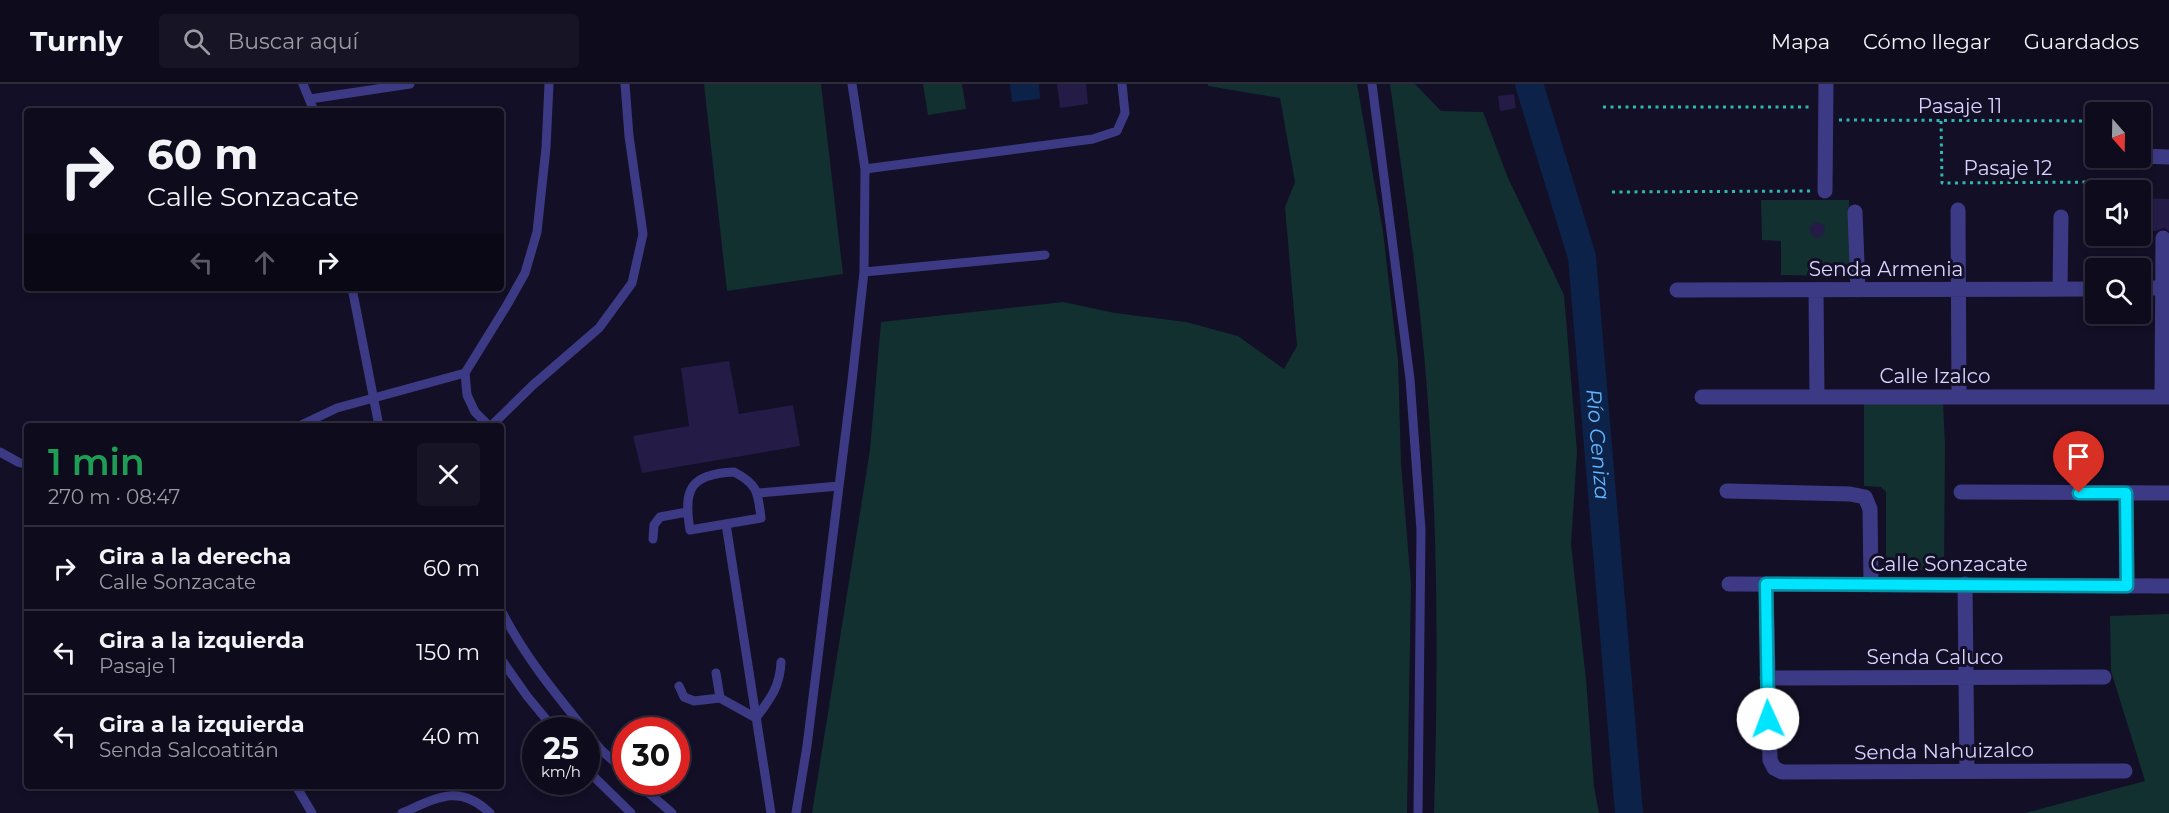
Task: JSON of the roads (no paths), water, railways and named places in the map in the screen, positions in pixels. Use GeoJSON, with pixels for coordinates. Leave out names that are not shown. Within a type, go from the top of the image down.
{"type":"FeatureCollection","features":[{"type":"Feature","properties":{"kind":"street"},"geometry":{"type":"LineString","coordinates":[[1825,191],[1826,84]]}},
{"type":"Feature","properties":{"kind":"street"},"geometry":{"type":"LineString","coordinates":[[2151,156],[2169,157]]}},
{"type":"Feature","properties":{"kind":"street"},"geometry":{"type":"LineString","coordinates":[[1958,210],[1959,397]]}},
{"type":"Feature","properties":{"kind":"street"},"geometry":{"type":"LineString","coordinates":[[1856,212],[1858,290]]}},
{"type":"Feature","properties":{"kind":"street"},"geometry":{"type":"LineString","coordinates":[[2060,289],[2061,217]]}},
{"type":"Feature","properties":{"kind":"street"},"geometry":{"type":"LineString","coordinates":[[2163,238],[2162,288],[2166,397]]}},
{"type":"Feature","properties":{"kind":"street"},"geometry":{"type":"LineString","coordinates":[[2151,288],[2162,288]]}},
{"type":"Feature","properties":{"kind":"street","name":"Senda Armenia"},"geometry":{"type":"LineString","coordinates":[[1677,290],[2085,289]]}},
{"type":"Feature","properties":{"kind":"street"},"geometry":{"type":"LineString","coordinates":[[1816,290],[1817,397]]}},
{"type":"Feature","properties":{"kind":"street","name":"Calle Izalco"},"geometry":{"type":"LineString","coordinates":[[1702,397],[2166,397]]}},
{"type":"Feature","properties":{"kind":"street"},"geometry":{"type":"LineString","coordinates":[[1727,491],[1865,496],[1870,510],[1871,585]]}},
{"type":"Feature","properties":{"kind":"street"},"geometry":{"type":"LineString","coordinates":[[1961,492],[2169,493]]}},
{"type":"Feature","properties":{"kind":"street"},"geometry":{"type":"LineString","coordinates":[[2126,493],[2127,586]]}},
{"type":"Feature","properties":{"kind":"street","name":"Calle Sonzacate"},"geometry":{"type":"LineString","coordinates":[[1729,584],[2169,586]]}},
{"type":"Feature","properties":{"kind":"street"},"geometry":{"type":"LineString","coordinates":[[1766,584],[1767,678]]}},
{"type":"Feature","properties":{"kind":"street"},"geometry":{"type":"LineString","coordinates":[[1965,584],[1967,771]]}},
{"type":"Feature","properties":{"kind":"street","name":"Senda Caluco"},"geometry":{"type":"LineString","coordinates":[[1767,678],[2104,677]]}},
{"type":"Feature","properties":{"kind":"street","name":"Senda Nahuizalco"},"geometry":{"type":"LineString","coordinates":[[1767,678],[1770,760],[1774,768],[1782,772],[2125,771]]}},
{"type":"Feature","properties":{"kind":"lane"},"geometry":{"type":"LineString","coordinates":[[303,84],[314,108]]}},
{"type":"Feature","properties":{"kind":"lane"},"geometry":{"type":"LineString","coordinates":[[310,99],[410,84]]}},
{"type":"Feature","properties":{"kind":"lane"},"geometry":{"type":"LineString","coordinates":[[487,423],[475,412],[467,395],[465,373],[525,273],[537,232],[546,148],[549,84]]}},
{"type":"Feature","properties":{"kind":"lane"},"geometry":{"type":"LineString","coordinates":[[493,423],[599,328],[632,283],[644,234],[629,135],[625,84]]}},
{"type":"Feature","properties":{"kind":"lane"},"geometry":{"type":"LineString","coordinates":[[796,813],[807,746],[864,272],[865,169],[852,84]]}},
{"type":"Feature","properties":{"kind":"lane"},"geometry":{"type":"LineString","coordinates":[[865,169],[1093,139],[1109,134],[1117,131],[1125,113],[1122,84]]}},
{"type":"Feature","properties":{"kind":"lane"},"geometry":{"type":"LineString","coordinates":[[1372,84],[1410,379],[1422,530],[1418,813]]}},
{"type":"Feature","properties":{"kind":"lane"},"geometry":{"type":"LineString","coordinates":[[864,272],[1045,255]]}},
{"type":"Feature","properties":{"kind":"lane"},"geometry":{"type":"LineString","coordinates":[[353,291],[378,423]]}},
{"type":"Feature","properties":{"kind":"lane"},"geometry":{"type":"LineString","coordinates":[[305,423],[337,408],[373,396],[465,373]]}},
{"type":"Feature","properties":{"kind":"lane"},"geometry":{"type":"LineString","coordinates":[[0,452],[24,464]]}},
{"type":"Feature","properties":{"kind":"lane"},"geometry":{"type":"LineString","coordinates":[[734,472],[749,480],[758,493],[761,518],[690,530],[687,512],[688,491],[699,480],[716,473],[734,472]]}},
{"type":"Feature","properties":{"kind":"lane"},"geometry":{"type":"LineString","coordinates":[[758,493],[839,486]]}},
{"type":"Feature","properties":{"kind":"lane"},"geometry":{"type":"LineString","coordinates":[[653,539],[654,525],[660,517],[687,512]]}},
{"type":"Feature","properties":{"kind":"lane"},"geometry":{"type":"LineString","coordinates":[[726,524],[771,813]]}},
{"type":"Feature","properties":{"kind":"lane"},"geometry":{"type":"LineString","coordinates":[[504,616],[548,685],[574,717]]}},
{"type":"Feature","properties":{"kind":"lane"},"geometry":{"type":"LineString","coordinates":[[756,718],[773,695],[781,678],[781,662]]}},
{"type":"Feature","properties":{"kind":"lane"},"geometry":{"type":"LineString","coordinates":[[504,663],[526,696],[544,717]]}},
{"type":"Feature","properties":{"kind":"lane"},"geometry":{"type":"LineString","coordinates":[[716,673],[720,698]]}},
{"type":"Feature","properties":{"kind":"lane"},"geometry":{"type":"LineString","coordinates":[[679,686],[684,697],[694,701],[720,698],[756,718]]}},
{"type":"Feature","properties":{"kind":"lane"},"geometry":{"type":"LineString","coordinates":[[600,749],[612,760]]}},
{"type":"Feature","properties":{"kind":"lane"},"geometry":{"type":"LineString","coordinates":[[600,783],[631,813]]}},
{"type":"Feature","properties":{"kind":"lane"},"geometry":{"type":"LineString","coordinates":[[298,789],[312,813]]}},
{"type":"Feature","properties":{"kind":"lane"},"geometry":{"type":"LineString","coordinates":[[402,813],[434,799],[456,794],[478,802],[490,813]]}},
{"type":"Feature","properties":{"kind":"lane"},"geometry":{"type":"LineString","coordinates":[[651,795],[672,813]]}},
{"type":"Feature","properties":{"kind":"water"},"geometry":{"type":"Polygon","coordinates":[[[1010,84],[1039,84],[1040,99],[1012,102],[1010,84]]]}},
{"type":"Feature","properties":{"kind":"waterway","name":"Río Ceniza"},"geometry":{"type":"LineString","coordinates":[[1529,84],[1582,257],[1629,813]]}}]}
